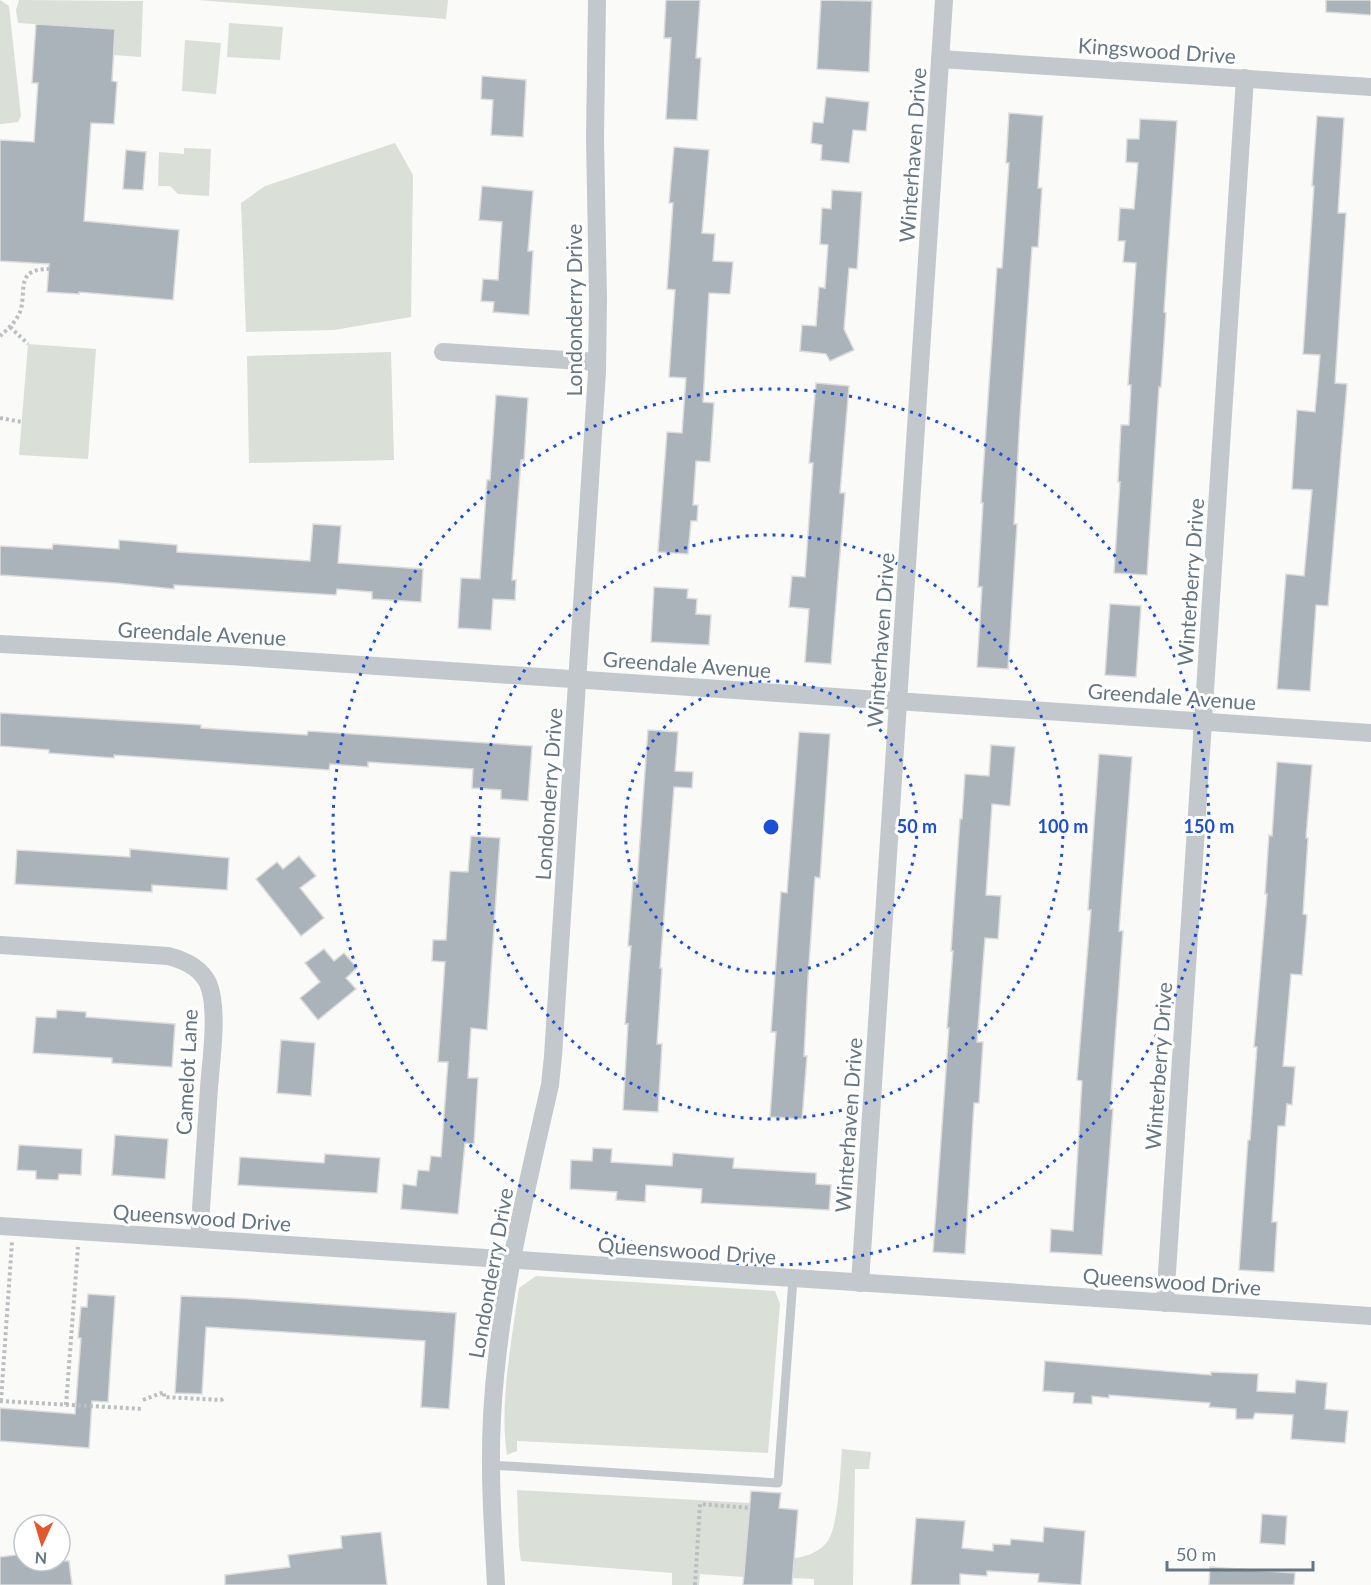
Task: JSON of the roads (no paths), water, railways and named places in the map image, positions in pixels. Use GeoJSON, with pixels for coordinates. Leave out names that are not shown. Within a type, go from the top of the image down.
{"type":"FeatureCollection","features":[{"type":"Feature","properties":{"kind":"street","name":"Londonderry Drive"},"geometry":{"type":"LineString","coordinates":[[496,1585],[492,1515],[492,1414],[512,1261],[550,1085],[578,680],[597,362],[595,138],[597,0]]}},
{"type":"Feature","properties":{"kind":"street","name":"Winterhaven Drive"},"geometry":{"type":"LineString","coordinates":[[860,1283],[944,0]]}},
{"type":"Feature","properties":{"kind":"street","name":"Kingswood Drive"},"geometry":{"type":"LineString","coordinates":[[940,59],[1371,87]]}},
{"type":"Feature","properties":{"kind":"street","name":"Winterberry Drive"},"geometry":{"type":"LineString","coordinates":[[1166,1303],[1245,78]]}},
{"type":"Feature","properties":{"kind":"street"},"geometry":{"type":"LineString","coordinates":[[443,352],[597,362]]}},
{"type":"Feature","properties":{"kind":"street","name":"Greendale Avenue"},"geometry":{"type":"LineString","coordinates":[[0,644],[229,656],[1371,733]]}},
{"type":"Feature","properties":{"kind":"street","name":"Camelot Lane"},"geometry":{"type":"LineString","coordinates":[[0,945],[168,956],[183,960],[196,968],[207,981],[212,996],[213,1041],[199,1239]]}},
{"type":"Feature","properties":{"kind":"street","name":"Queenswood Drive"},"geometry":{"type":"LineString","coordinates":[[6,1226],[1371,1316]]}},
{"type":"Feature","properties":{"kind":"lane"},"geometry":{"type":"LineString","coordinates":[[491,1465],[778,1483],[793,1279]]}}]}
